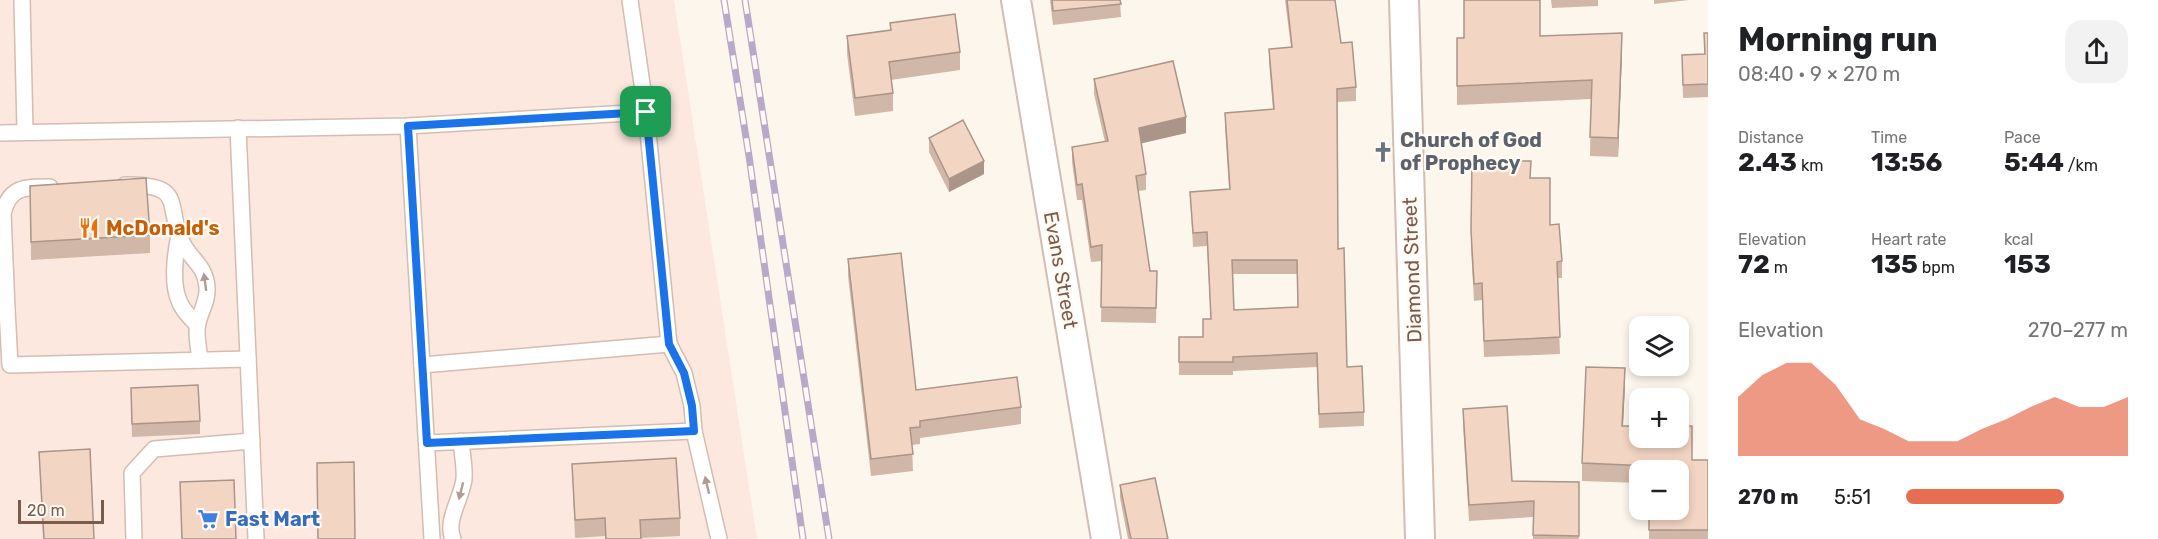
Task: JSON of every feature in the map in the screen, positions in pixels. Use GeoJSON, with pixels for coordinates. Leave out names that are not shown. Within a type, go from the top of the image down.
{"type":"FeatureCollection","features":[{"type":"Feature","properties":{"kind":"street","name":"Evans Street"},"geometry":{"type":"LineString","coordinates":[[1016,0],[1106,539]]}},
{"type":"Feature","properties":{"kind":"street","name":"Diamond Street"},"geometry":{"type":"LineString","coordinates":[[1404,0],[1420,539]]}},
{"type":"Feature","properties":{"kind":"lane"},"geometry":{"type":"LineString","coordinates":[[22,0],[25,131]]}},
{"type":"Feature","properties":{"kind":"lane"},"geometry":{"type":"LineString","coordinates":[[630,0],[646,112],[669,344],[684,373],[692,406],[694,431],[719,539]]}},
{"type":"Feature","properties":{"kind":"lane"},"geometry":{"type":"LineString","coordinates":[[0,133],[408,126],[646,112]]}},
{"type":"Feature","properties":{"kind":"lane"},"geometry":{"type":"LineString","coordinates":[[408,126],[432,539]]}},
{"type":"Feature","properties":{"kind":"lane"},"geometry":{"type":"LineString","coordinates":[[238,128],[256,539]]}},
{"type":"Feature","properties":{"kind":"lane"},"geometry":{"type":"LineString","coordinates":[[115,185],[148,185],[164,192],[173,202],[179,236],[175,267],[177,297],[184,311],[197,325]]}},
{"type":"Feature","properties":{"kind":"lane"},"geometry":{"type":"LineString","coordinates":[[60,187],[28,187],[9,196],[5,203],[3,214],[4,309],[10,365],[248,359]]}},
{"type":"Feature","properties":{"kind":"lane"},"geometry":{"type":"LineString","coordinates":[[179,236],[203,271],[207,288],[206,302],[197,325],[200,360]]}},
{"type":"Feature","properties":{"kind":"lane"},"geometry":{"type":"LineString","coordinates":[[422,364],[669,344]]}},
{"type":"Feature","properties":{"kind":"lane"},"geometry":{"type":"LineString","coordinates":[[427,443],[694,431]]}},
{"type":"Feature","properties":{"kind":"lane"},"geometry":{"type":"LineString","coordinates":[[134,539],[132,473],[154,449],[252,441]]}},
{"type":"Feature","properties":{"kind":"lane"},"geometry":{"type":"LineString","coordinates":[[453,539],[451,535],[453,516],[464,477],[461,441]]}},
{"type":"Feature","properties":{"kind":"shaded area"},"geometry":{"type":"Polygon","coordinates":[[[0,0],[674,0],[757,539],[0,539],[0,0]]]}},
{"type":"Feature","properties":{"kind":"building"},"geometry":{"type":"Polygon","coordinates":[[[1052,0],[1120,0],[1121,4],[1053,11],[1052,0]]]}},
{"type":"Feature","properties":{"kind":"building"},"geometry":{"type":"Polygon","coordinates":[[[1287,0],[1335,0],[1341,43],[1352,42],[1356,87],[1337,89],[1338,249],[1344,248],[1347,367],[1362,366],[1364,412],[1319,414],[1317,353],[1233,357],[1233,362],[1179,362],[1179,337],[1203,337],[1203,319],[1211,319],[1207,232],[1193,233],[1190,192],[1230,189],[1225,113],[1274,109],[1269,49],[1292,47],[1287,0]],[[1232,260],[1234,310],[1298,307],[1297,260],[1232,260]]]}},
{"type":"Feature","properties":{"kind":"building"},"geometry":{"type":"Polygon","coordinates":[[[1464,0],[1540,0],[1540,36],[1622,33],[1618,138],[1590,137],[1592,80],[1457,86],[1457,38],[1464,38],[1464,0]]]}},
{"type":"Feature","properties":{"kind":"building"},"geometry":{"type":"Polygon","coordinates":[[[955,14],[960,52],[889,62],[893,93],[855,98],[847,36],[891,30],[890,23],[955,14]]]}},
{"type":"Feature","properties":{"kind":"building"},"geometry":{"type":"Polygon","coordinates":[[[1704,33],[1708,33],[1708,84],[1683,85],[1682,55],[1705,54],[1704,33]]]}},
{"type":"Feature","properties":{"kind":"building"},"geometry":{"type":"Polygon","coordinates":[[[1173,61],[1186,117],[1139,128],[1146,174],[1136,176],[1150,271],[1157,271],[1156,308],[1101,307],[1102,245],[1091,247],[1082,184],[1077,185],[1072,147],[1108,141],[1094,79],[1173,61]]]}},
{"type":"Feature","properties":{"kind":"building"},"geometry":{"type":"Polygon","coordinates":[[[963,120],[984,161],[949,179],[929,138],[963,120]]]}},
{"type":"Feature","properties":{"kind":"building"},"geometry":{"type":"Polygon","coordinates":[[[1472,160],[1531,161],[1530,178],[1550,178],[1550,225],[1559,224],[1562,261],[1557,262],[1560,337],[1484,341],[1482,283],[1474,284],[1471,231],[1472,160]]]}},
{"type":"Feature","properties":{"kind":"building","name":"McDonald's"},"geometry":{"type":"Polygon","coordinates":[[[146,178],[150,235],[31,242],[30,186],[146,178]]]}},
{"type":"Feature","properties":{"kind":"building"},"geometry":{"type":"Polygon","coordinates":[[[901,253],[916,390],[1017,377],[1021,407],[920,421],[920,427],[910,428],[913,454],[871,459],[848,259],[901,253]]]}},
{"type":"Feature","properties":{"kind":"building"},"geometry":{"type":"Polygon","coordinates":[[[1586,367],[1625,368],[1622,426],[1629,426],[1629,448],[1689,448],[1689,426],[1692,426],[1692,460],[1708,460],[1708,530],[1649,530],[1649,520],[1689,520],[1689,460],[1629,460],[1629,465],[1582,463],[1586,367]]]}},
{"type":"Feature","properties":{"kind":"building"},"geometry":{"type":"Polygon","coordinates":[[[198,385],[200,421],[132,424],[131,388],[198,385]]]}},
{"type":"Feature","properties":{"kind":"building"},"geometry":{"type":"Polygon","coordinates":[[[1507,406],[1512,481],[1579,482],[1579,536],[1533,535],[1534,501],[1469,505],[1463,409],[1507,406]]]}},
{"type":"Feature","properties":{"kind":"building"},"geometry":{"type":"Polygon","coordinates":[[[90,449],[94,539],[44,539],[39,452],[90,449]]]}},
{"type":"Feature","properties":{"kind":"building"},"geometry":{"type":"Polygon","coordinates":[[[676,458],[680,518],[640,520],[641,539],[606,539],[605,518],[575,520],[572,464],[676,458]]]}},
{"type":"Feature","properties":{"kind":"building"},"geometry":{"type":"Polygon","coordinates":[[[354,462],[355,539],[318,539],[317,463],[354,462]]]}},
{"type":"Feature","properties":{"kind":"building"},"geometry":{"type":"Polygon","coordinates":[[[1155,478],[1168,539],[1131,539],[1120,485],[1155,478]]]}},
{"type":"Feature","properties":{"kind":"building","name":"Fast Mart"},"geometry":{"type":"Polygon","coordinates":[[[234,480],[236,539],[182,539],[180,482],[234,480]]]}},
{"type":"Feature","properties":{"kind":"railway"},"geometry":{"type":"LineString","coordinates":[[724,0],[749,156],[803,539]]}},
{"type":"Feature","properties":{"kind":"railway"},"geometry":{"type":"LineString","coordinates":[[745,0],[829,539]]}},
{"type":"Feature","properties":{"kind":"place","name":"Church of God of Prophecy"},"geometry":{"type":"Point","coordinates":[1383,152]}},
{"type":"Feature","properties":{"kind":"place","name":"McDonald's"},"geometry":{"type":"Point","coordinates":[89,228]}},
{"type":"Feature","properties":{"kind":"place","name":"Fast Mart"},"geometry":{"type":"Point","coordinates":[208,519]}},
{"type":"Feature","properties":{"kind":"route"},"geometry":{"type":"LineString","coordinates":[[646,112],[669,344],[684,373],[692,406],[694,431],[427,443],[408,126],[646,112]]}}]}
